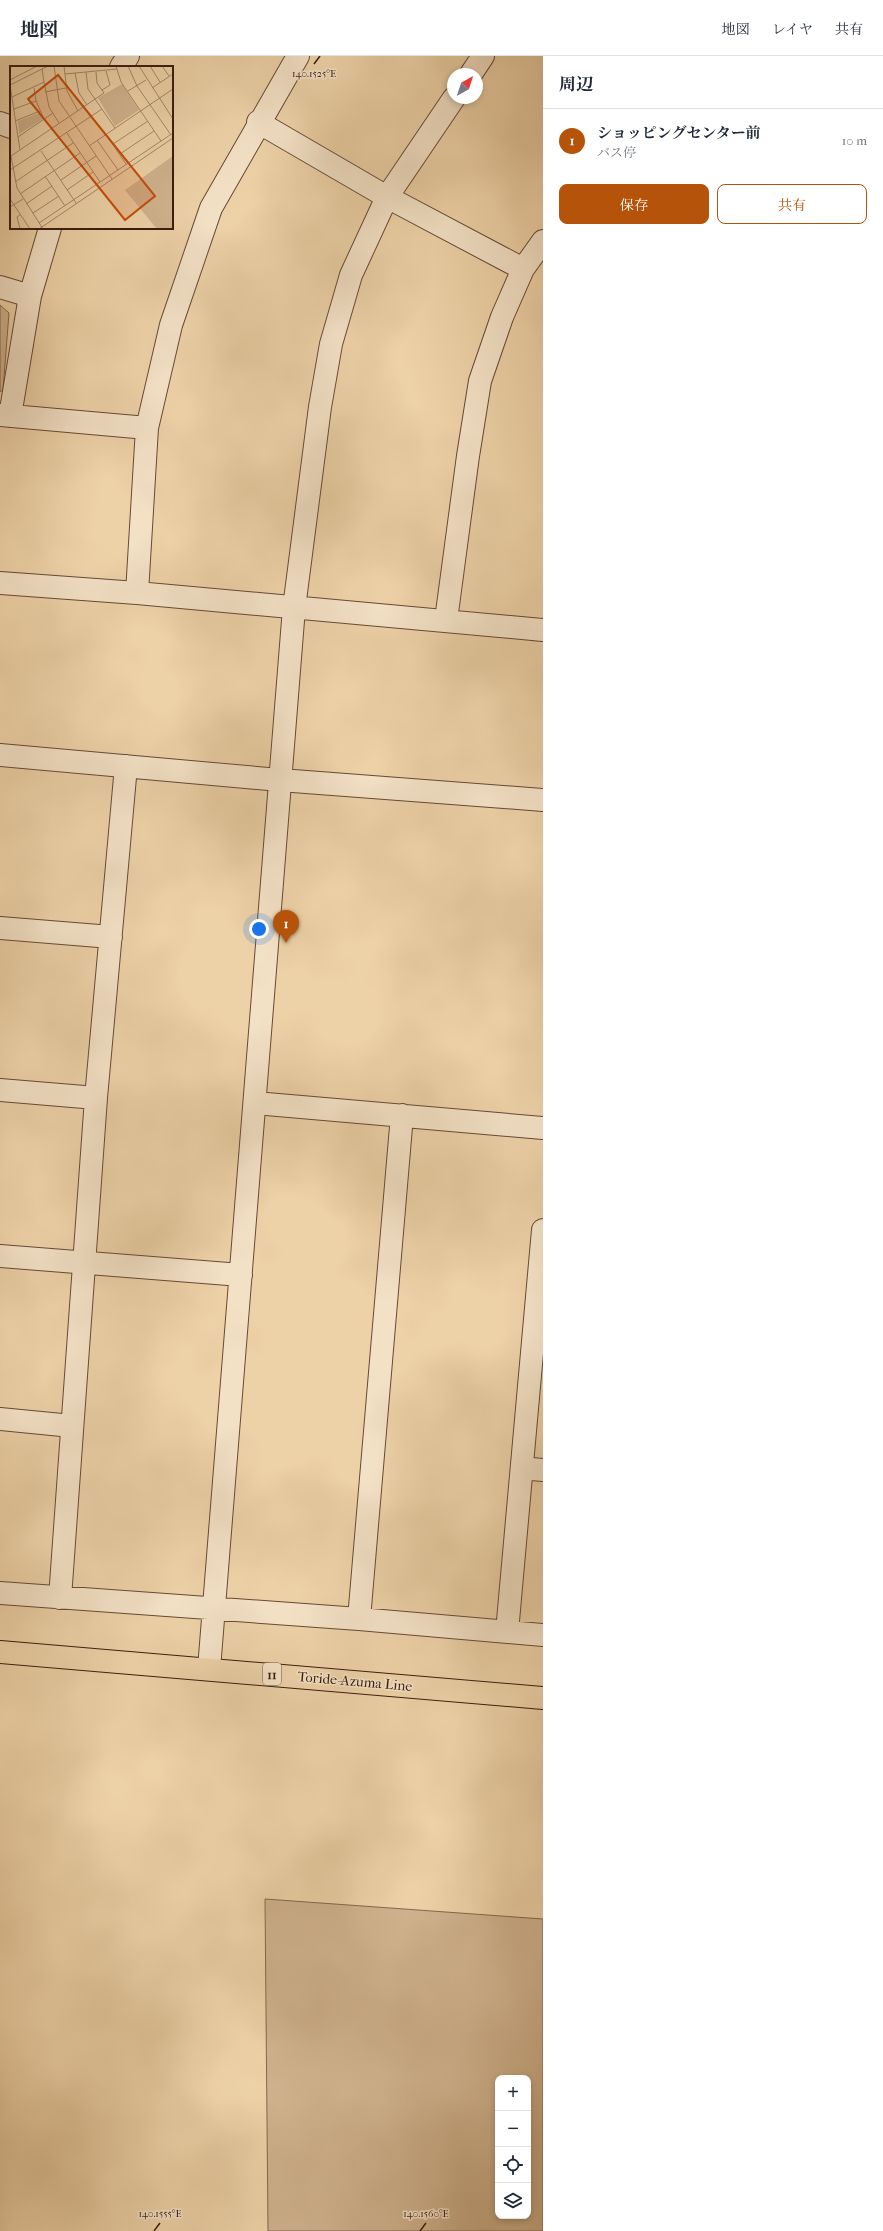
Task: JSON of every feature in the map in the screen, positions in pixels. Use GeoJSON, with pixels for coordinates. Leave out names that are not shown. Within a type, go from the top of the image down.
{"type":"FeatureCollection","features":[{"type":"Feature","properties":{"kind":"main road","name":"Toride-Azuma Line"},"geometry":{"type":"LineString","coordinates":[[0,1652],[543,1698]]}},
{"type":"Feature","properties":{"kind":"street"},"geometry":{"type":"LineString","coordinates":[[122,66],[128,56]]}},
{"type":"Feature","properties":{"kind":"street"},"geometry":{"type":"LineString","coordinates":[[137,593],[147,428],[171,325],[211,208],[258,122],[298,56]]}},
{"type":"Feature","properties":{"kind":"street"},"geometry":{"type":"LineString","coordinates":[[475,68],[483,56]]}},
{"type":"Feature","properties":{"kind":"street"},"geometry":{"type":"LineString","coordinates":[[209,1669],[294,608],[320,407],[331,344],[351,275],[387,197],[450,104]]}},
{"type":"Feature","properties":{"kind":"street"},"geometry":{"type":"LineString","coordinates":[[258,122],[387,197],[523,269]]}},
{"type":"Feature","properties":{"kind":"street"},"geometry":{"type":"LineString","coordinates":[[0,123],[10,127]]}},
{"type":"Feature","properties":{"kind":"street"},"geometry":{"type":"LineString","coordinates":[[50,229],[30,296],[5,416],[147,428]]}},
{"type":"Feature","properties":{"kind":"street"},"geometry":{"type":"LineString","coordinates":[[446,620],[468,456],[480,381],[502,317],[523,269],[543,241]]}},
{"type":"Feature","properties":{"kind":"street"},"geometry":{"type":"LineString","coordinates":[[0,287],[30,296]]}},
{"type":"Feature","properties":{"kind":"street"},"geometry":{"type":"LineString","coordinates":[[0,583],[137,593],[543,630]]}},
{"type":"Feature","properties":{"kind":"street"},"geometry":{"type":"LineString","coordinates":[[0,754],[280,780],[543,800]]}},
{"type":"Feature","properties":{"kind":"street"},"geometry":{"type":"LineString","coordinates":[[60,1598],[96,1098],[126,766]]}},
{"type":"Feature","properties":{"kind":"street"},"geometry":{"type":"LineString","coordinates":[[0,928],[111,937]]}},
{"type":"Feature","properties":{"kind":"street"},"geometry":{"type":"LineString","coordinates":[[0,1090],[96,1098]]}},
{"type":"Feature","properties":{"kind":"street"},"geometry":{"type":"LineString","coordinates":[[255,1103],[543,1128]]}},
{"type":"Feature","properties":{"kind":"street"},"geometry":{"type":"LineString","coordinates":[[359,1619],[402,1115]]}},
{"type":"Feature","properties":{"kind":"street"},"geometry":{"type":"LineString","coordinates":[[507,1632],[540,1298],[543,1230]]}},
{"type":"Feature","properties":{"kind":"street"},"geometry":{"type":"LineString","coordinates":[[0,1256],[241,1275]]}},
{"type":"Feature","properties":{"kind":"street"},"geometry":{"type":"LineString","coordinates":[[0,1420],[72,1426]]}},
{"type":"Feature","properties":{"kind":"street"},"geometry":{"type":"LineString","coordinates":[[522,1468],[543,1470]]}},
{"type":"Feature","properties":{"kind":"street"},"geometry":{"type":"LineString","coordinates":[[0,1593],[214,1607],[543,1635]]}},
{"type":"Feature","properties":{"kind":"shaded area"},"geometry":{"type":"Polygon","coordinates":[[[0,305],[9,313],[3,390],[0,392],[0,305]]]}},
{"type":"Feature","properties":{"kind":"shaded area"},"geometry":{"type":"Polygon","coordinates":[[[265,1899],[543,1919],[543,2231],[268,2231],[265,1899]]]}},
{"type":"Feature","properties":{"kind":"place","name":"ショッピングセンター前"},"geometry":{"type":"Point","coordinates":[286,943]}}]}
